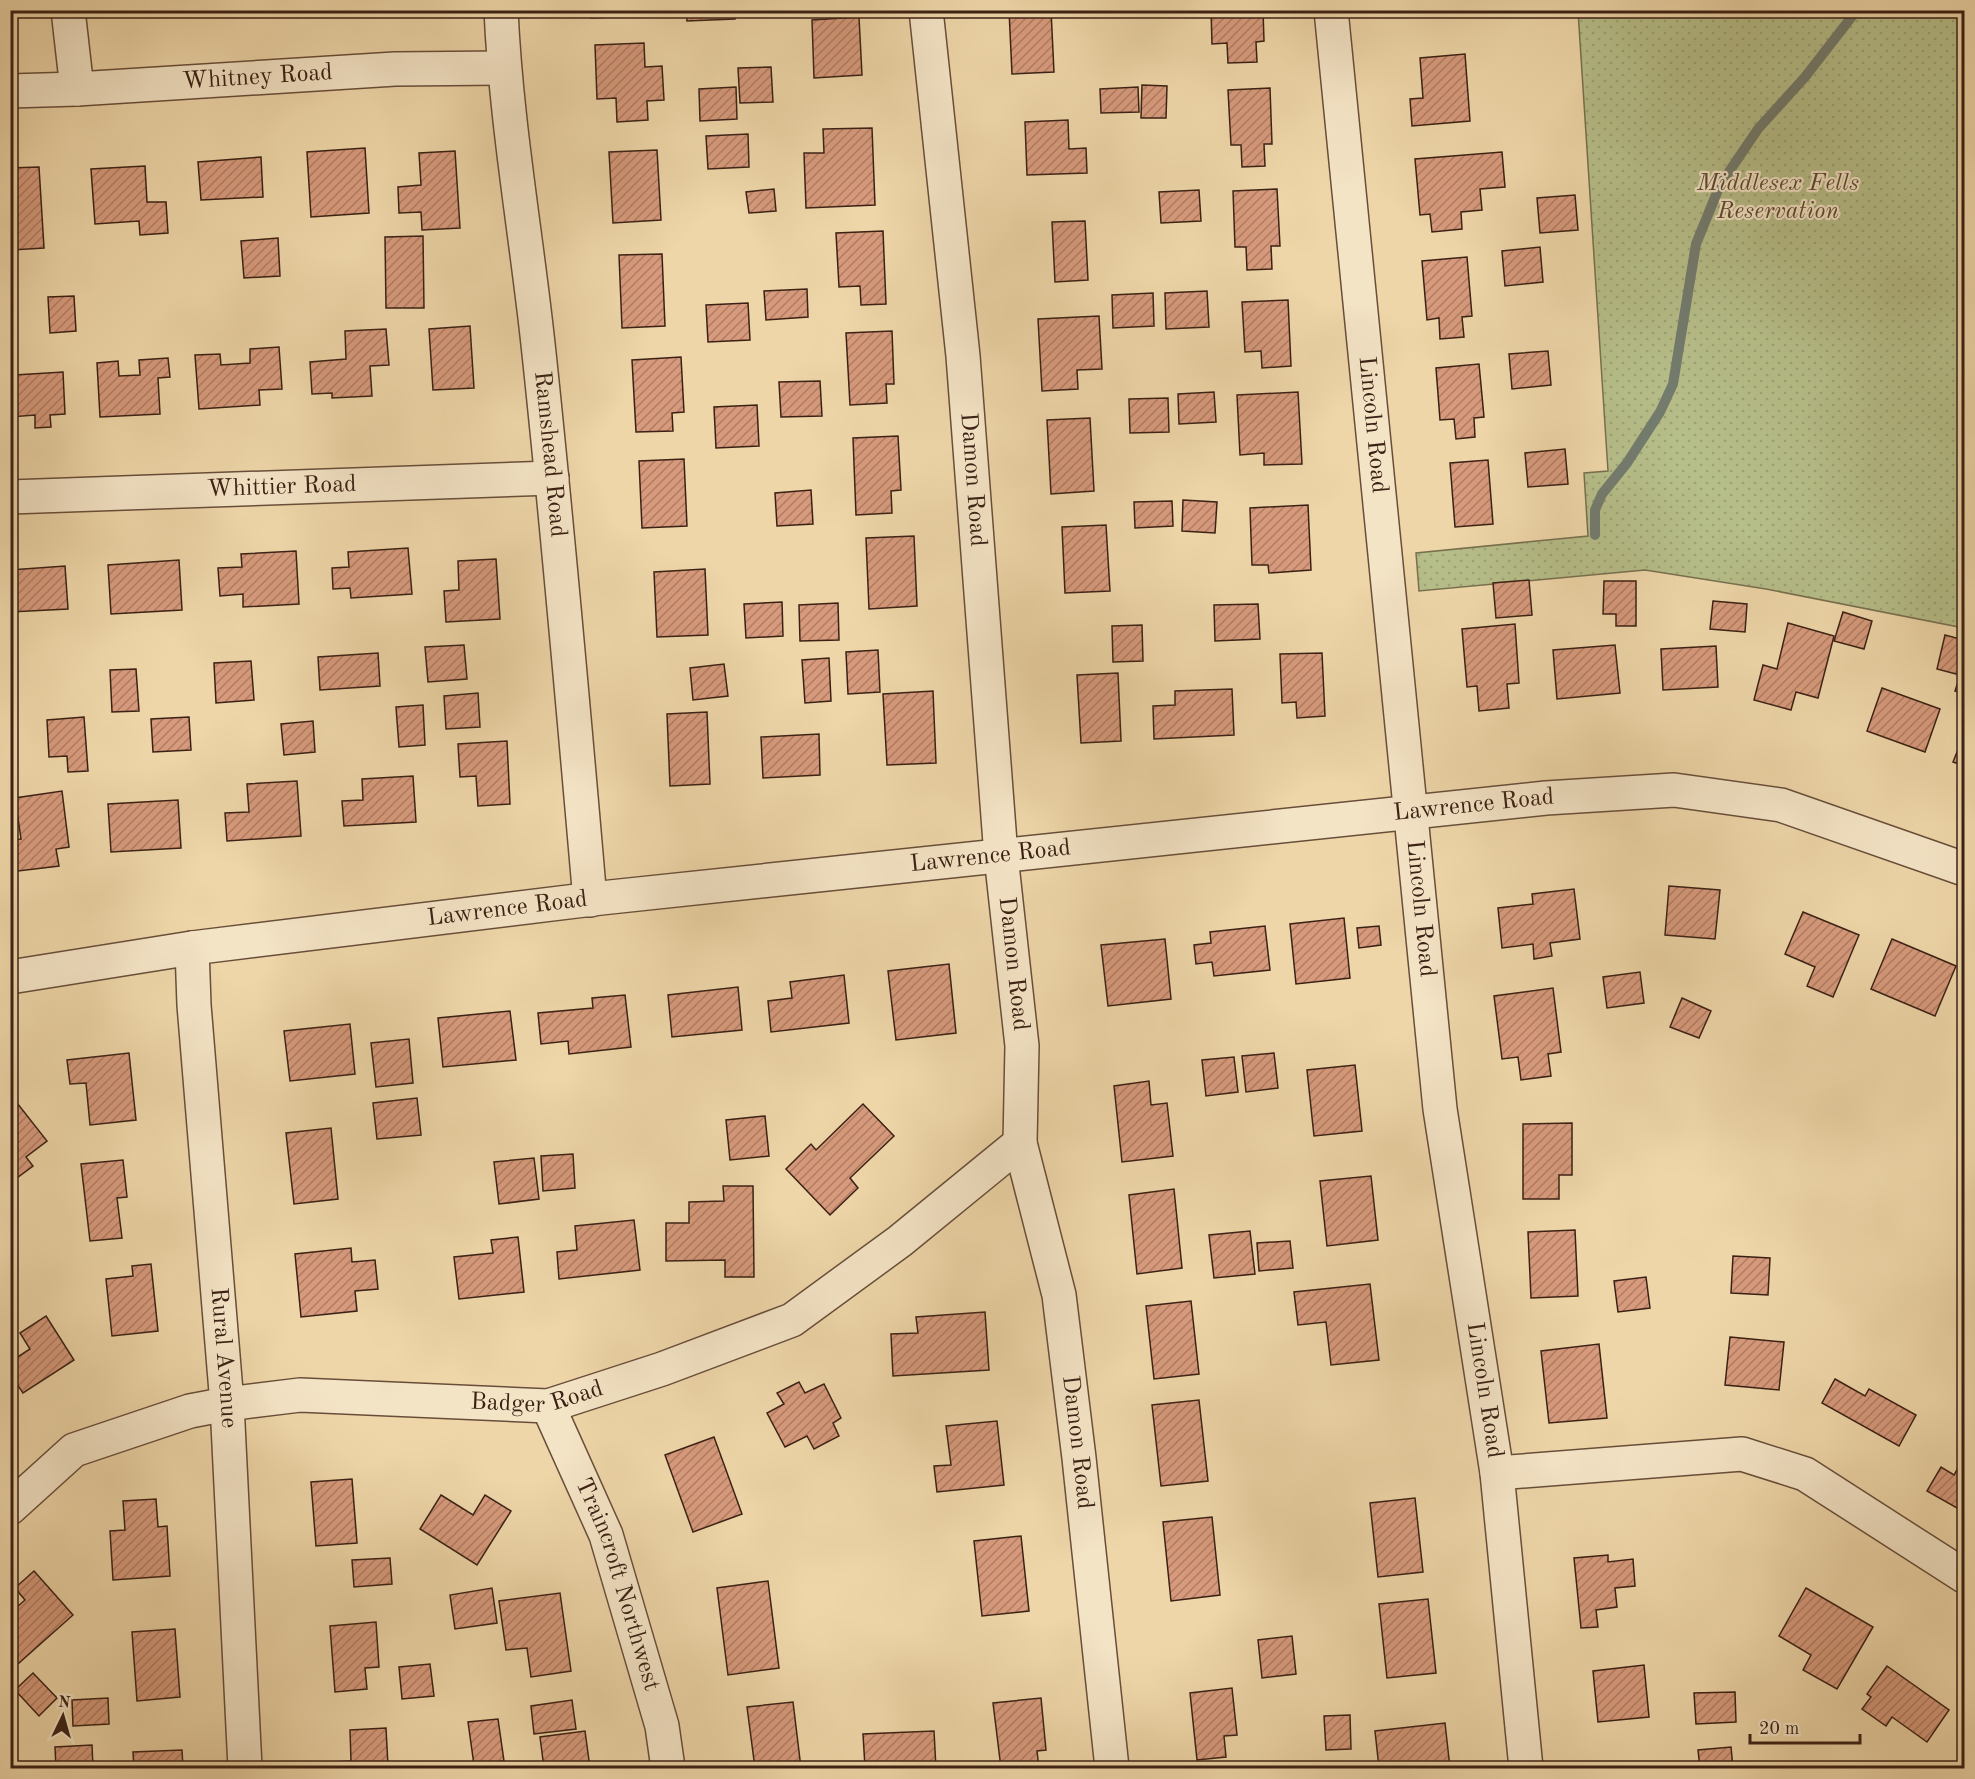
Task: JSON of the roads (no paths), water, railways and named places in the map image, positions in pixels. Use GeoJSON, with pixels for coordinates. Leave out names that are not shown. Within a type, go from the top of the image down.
{"type":"FeatureCollection","features":[{"type":"Feature","properties":{"kind":"street"},"geometry":{"type":"LineString","coordinates":[[68,10],[77,89]]}},
{"type":"Feature","properties":{"kind":"street","name":"Ramshead Road"},"geometry":{"type":"LineString","coordinates":[[501,10],[504,68],[537,331],[552,478],[590,900]]}},
{"type":"Feature","properties":{"kind":"street","name":"Damon Road"},"geometry":{"type":"LineString","coordinates":[[926,10],[963,356],[1001,856],[1022,1046],[1020,1143],[1059,1295],[1082,1481],[1112,1768]]}},
{"type":"Feature","properties":{"kind":"street","name":"Lincoln Road"},"geometry":{"type":"LineString","coordinates":[[1331,10],[1440,1109],[1497,1473],[1526,1768]]}},
{"type":"Feature","properties":{"kind":"street","name":"Whitney Road"},"geometry":{"type":"LineString","coordinates":[[10,92],[395,69],[504,68]]}},
{"type":"Feature","properties":{"kind":"street","name":"Whittier Road"},"geometry":{"type":"LineString","coordinates":[[10,497],[552,478]]}},
{"type":"Feature","properties":{"kind":"street","name":"Lawrence Road"},"geometry":{"type":"LineString","coordinates":[[10,977],[192,948],[590,900],[1546,798],[1674,790],[1781,805],[1965,869]]}},
{"type":"Feature","properties":{"kind":"street","name":"Rural Avenue"},"geometry":{"type":"LineString","coordinates":[[192,948],[227,1404],[244,1768]]}},
{"type":"Feature","properties":{"kind":"street","name":"Badger Road"},"geometry":{"type":"LineString","coordinates":[[10,1508],[74,1450],[190,1411],[300,1395],[548,1406],[662,1368],[792,1320],[900,1241],[1020,1143]]}},
{"type":"Feature","properties":{"kind":"street","name":"Traincroft Northwest"},"geometry":{"type":"LineString","coordinates":[[548,1406],[606,1535],[663,1726],[668,1768]]}},
{"type":"Feature","properties":{"kind":"street"},"geometry":{"type":"LineString","coordinates":[[1497,1473],[1742,1454],[1805,1474],[1965,1576]]}},
{"type":"Feature","properties":{"kind":"waterway"},"geometry":{"type":"LineString","coordinates":[[1595,535],[1595,510],[1602,494],[1627,463],[1660,412],[1673,384],[1696,244],[1720,185],[1758,129],[1805,77],[1857,10]]}},
{"type":"Feature","properties":{"kind":"park label","name":"Middlesex Fells Reservation"},"geometry":{"type":"Point","coordinates":[1778,198]}}]}
